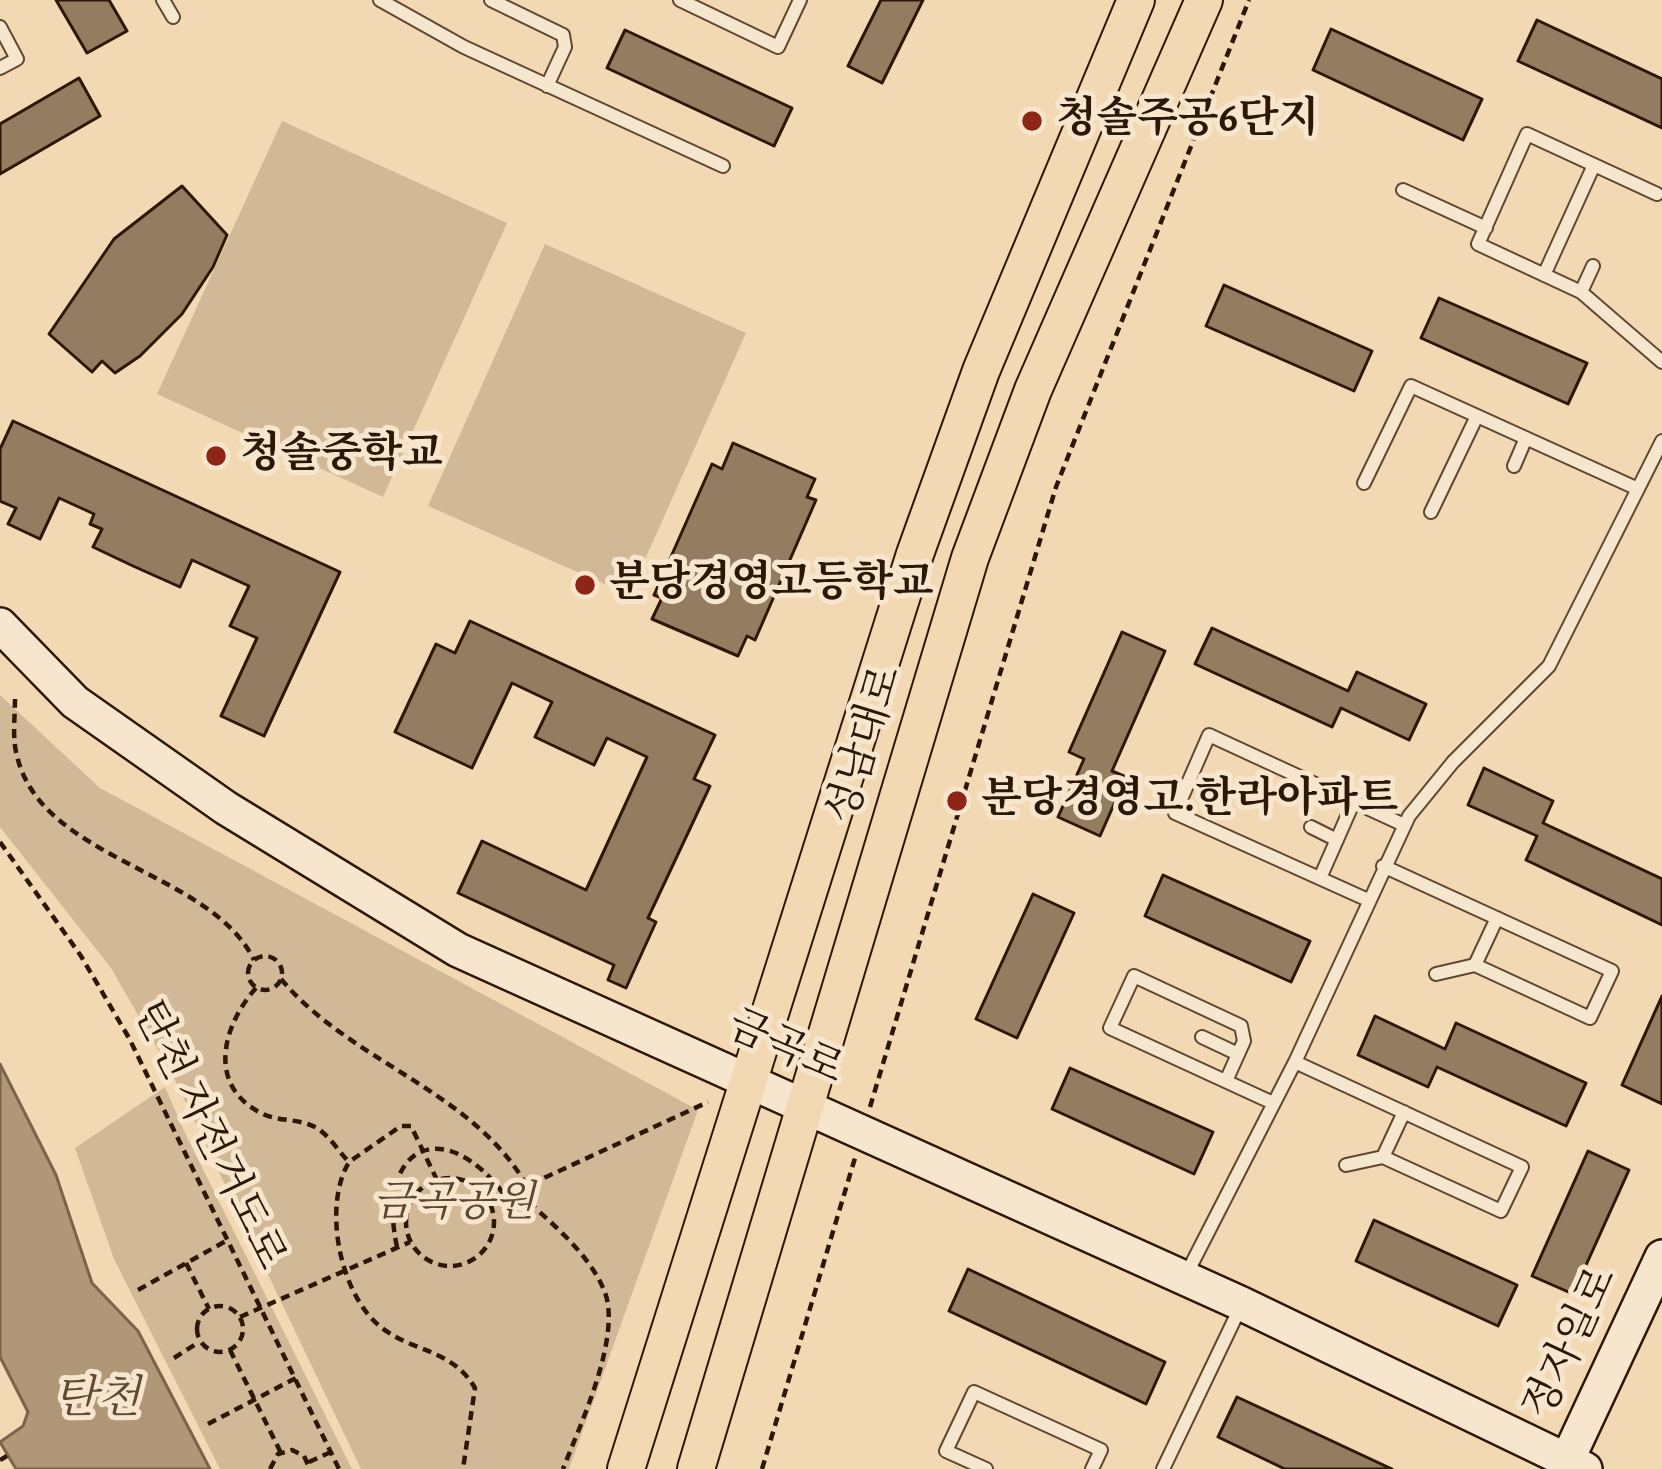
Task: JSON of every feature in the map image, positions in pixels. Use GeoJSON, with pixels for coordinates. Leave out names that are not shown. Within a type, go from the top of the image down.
{"type":"FeatureCollection","features":[{"type":"Feature","properties":{"kind":"main road","name":"성남대로"},"geometry":{"type":"LineString","coordinates":[[626,1469],[930,513],[981,371],[1136,0]]}},
{"type":"Feature","properties":{"kind":"main road","name":"성남대로"},"geometry":{"type":"LineString","coordinates":[[696,1469],[970,558],[1033,390],[1204,0]]}},
{"type":"Feature","properties":{"kind":"main road","name":"금곡로"},"geometry":{"type":"LineString","coordinates":[[0,625],[75,702],[226,808],[458,950],[1242,1304],[1572,1466]]}},
{"type":"Feature","properties":{"kind":"main road","name":"정자일로"},"geometry":{"type":"LineString","coordinates":[[1572,1466],[1662,1257]]}},
{"type":"Feature","properties":{"kind":"lane"},"geometry":{"type":"LineString","coordinates":[[163,0],[173,17]]}},
{"type":"Feature","properties":{"kind":"lane"},"geometry":{"type":"LineString","coordinates":[[380,0],[548,86],[723,166]]}},
{"type":"Feature","properties":{"kind":"lane"},"geometry":{"type":"LineString","coordinates":[[491,0],[563,35],[565,47],[548,86]]}},
{"type":"Feature","properties":{"kind":"lane"},"geometry":{"type":"LineString","coordinates":[[680,0],[778,47],[800,0]]}},
{"type":"Feature","properties":{"kind":"lane"},"geometry":{"type":"LineString","coordinates":[[0,27],[17,59],[0,68]]}},
{"type":"Feature","properties":{"kind":"lane"},"geometry":{"type":"LineString","coordinates":[[1657,194],[1527,134],[1478,244],[1580,292],[1662,362]]}},
{"type":"Feature","properties":{"kind":"lane"},"geometry":{"type":"LineString","coordinates":[[1544,275],[1594,165]]}},
{"type":"Feature","properties":{"kind":"lane"},"geometry":{"type":"LineString","coordinates":[[1403,190],[1486,227]]}},
{"type":"Feature","properties":{"kind":"lane"},"geometry":{"type":"LineString","coordinates":[[1580,292],[1593,266]]}},
{"type":"Feature","properties":{"kind":"lane"},"geometry":{"type":"LineString","coordinates":[[1364,483],[1411,386],[1637,489]]}},
{"type":"Feature","properties":{"kind":"lane"},"geometry":{"type":"LineString","coordinates":[[1431,512],[1477,416]]}},
{"type":"Feature","properties":{"kind":"lane"},"geometry":{"type":"LineString","coordinates":[[1514,466],[1526,438]]}},
{"type":"Feature","properties":{"kind":"lane"},"geometry":{"type":"LineString","coordinates":[[1185,1279],[1295,1062],[1404,825],[1422,796],[1549,666],[1662,441]]}},
{"type":"Feature","properties":{"kind":"lane"},"geometry":{"type":"LineString","coordinates":[[1368,900],[1175,813],[1209,735],[1404,825]]}},
{"type":"Feature","properties":{"kind":"lane"},"geometry":{"type":"LineString","coordinates":[[1320,878],[1354,801]]}},
{"type":"Feature","properties":{"kind":"lane"},"geometry":{"type":"LineString","coordinates":[[1311,827],[1337,840]]}},
{"type":"Feature","properties":{"kind":"lane"},"geometry":{"type":"LineString","coordinates":[[1384,866],[1612,971],[1590,1018],[1475,965],[1436,974]]}},
{"type":"Feature","properties":{"kind":"lane"},"geometry":{"type":"LineString","coordinates":[[1475,965],[1497,918]]}},
{"type":"Feature","properties":{"kind":"lane"},"geometry":{"type":"LineString","coordinates":[[1226,1081],[1244,1040],[1241,1026],[1134,976],[1110,1028],[1274,1103]]}},
{"type":"Feature","properties":{"kind":"lane"},"geometry":{"type":"LineString","coordinates":[[1202,1037],[1238,1054]]}},
{"type":"Feature","properties":{"kind":"lane"},"geometry":{"type":"LineString","coordinates":[[1295,1062],[1522,1167],[1501,1210],[1383,1156],[1346,1165]]}},
{"type":"Feature","properties":{"kind":"lane"},"geometry":{"type":"LineString","coordinates":[[1383,1156],[1404,1112]]}},
{"type":"Feature","properties":{"kind":"lane"},"geometry":{"type":"LineString","coordinates":[[1163,1469],[1242,1304]]}},
{"type":"Feature","properties":{"kind":"lane"},"geometry":{"type":"LineString","coordinates":[[986,1469],[946,1451],[974,1392],[1101,1450],[1092,1469]]}},
{"type":"Feature","properties":{"kind":"path"},"geometry":{"type":"LineString","coordinates":[[762,1469],[1056,487],[1249,0]]}},
{"type":"Feature","properties":{"kind":"path"},"geometry":{"type":"LineString","coordinates":[[14,699],[17,758],[57,814],[128,868],[175,887],[219,915],[254,959]]}},
{"type":"Feature","properties":{"kind":"path","name":"탄천 자전거도로"},"geometry":{"type":"LineString","coordinates":[[0,842],[70,940],[120,1022],[339,1469]]}},
{"type":"Feature","properties":{"kind":"path"},"geometry":{"type":"LineString","coordinates":[[254,959],[274,958],[281,979],[318,1018],[486,1132],[528,1188]]}},
{"type":"Feature","properties":{"kind":"path"},"geometry":{"type":"LineString","coordinates":[[254,959],[247,974],[256,988],[268,990],[281,979]]}},
{"type":"Feature","properties":{"kind":"path"},"geometry":{"type":"LineString","coordinates":[[256,988],[238,1008],[225,1040],[226,1073],[234,1089],[264,1115],[311,1124],[349,1162]]}},
{"type":"Feature","properties":{"kind":"path"},"geometry":{"type":"LineString","coordinates":[[490,1203],[678,1118]]}},
{"type":"Feature","properties":{"kind":"path"},"geometry":{"type":"LineString","coordinates":[[437,1180],[411,1126],[401,1126],[349,1162],[336,1212],[347,1268],[363,1307],[376,1324],[410,1345],[450,1358],[465,1372],[476,1404],[463,1469]]}},
{"type":"Feature","properties":{"kind":"path"},"geometry":{"type":"LineString","coordinates":[[397,1247],[392,1186],[398,1172],[423,1148],[439,1146],[470,1157],[506,1197]]}},
{"type":"Feature","properties":{"kind":"path"},"geometry":{"type":"LineString","coordinates":[[437,1180],[468,1182],[490,1203],[494,1230],[489,1244],[470,1262],[443,1266],[418,1253],[410,1242],[407,1212],[414,1198],[437,1180]]}},
{"type":"Feature","properties":{"kind":"path"},"geometry":{"type":"LineString","coordinates":[[518,1192],[568,1240],[605,1292],[609,1321],[603,1352],[563,1469]]}},
{"type":"Feature","properties":{"kind":"path"},"geometry":{"type":"LineString","coordinates":[[138,1290],[226,1241]]}},
{"type":"Feature","properties":{"kind":"path"},"geometry":{"type":"LineString","coordinates":[[240,1317],[410,1242]]}},
{"type":"Feature","properties":{"kind":"path"},"geometry":{"type":"LineString","coordinates":[[186,1263],[209,1309]]}},
{"type":"Feature","properties":{"kind":"path"},"geometry":{"type":"LineString","coordinates":[[227,1307],[240,1317],[241,1338],[230,1350],[211,1351],[200,1341],[196,1326],[209,1309],[227,1307]]}},
{"type":"Feature","properties":{"kind":"path"},"geometry":{"type":"LineString","coordinates":[[174,1358],[200,1341]]}},
{"type":"Feature","properties":{"kind":"path"},"geometry":{"type":"LineString","coordinates":[[230,1350],[281,1453]]}},
{"type":"Feature","properties":{"kind":"path"},"geometry":{"type":"LineString","coordinates":[[208,1424],[296,1378]]}},
{"type":"Feature","properties":{"kind":"path"},"geometry":{"type":"LineString","coordinates":[[281,1453],[298,1452],[309,1466],[331,1451]]}},
{"type":"Feature","properties":{"kind":"path"},"geometry":{"type":"LineString","coordinates":[[270,1469],[281,1453]]}},
{"type":"Feature","properties":{"kind":"green space"},"geometry":{"type":"Polygon","coordinates":[[[282,121],[507,223],[383,497],[157,394],[282,121]]]}},
{"type":"Feature","properties":{"kind":"green space"},"geometry":{"type":"Polygon","coordinates":[[[545,244],[746,333],[634,584],[618,590],[428,506],[545,244]]]}},
{"type":"Feature","properties":{"kind":"green space","name":"금곡공원"},"geometry":{"type":"Polygon","coordinates":[[[0,695],[100,788],[698,1110],[569,1469],[361,1469],[172,1074],[111,968],[0,827],[0,695]]]}},
{"type":"Feature","properties":{"kind":"green space"},"geometry":{"type":"Polygon","coordinates":[[[165,1087],[352,1469],[220,1469],[114,1259],[75,1148],[165,1087]]]}},
{"type":"Feature","properties":{"kind":"water","name":"탄천"},"geometry":{"type":"Polygon","coordinates":[[[0,1064],[56,1175],[92,1283],[138,1331],[210,1469],[16,1469],[0,1442],[23,1426],[28,1412],[0,1357],[0,1064]]]}},
{"type":"Feature","properties":{"kind":"building"},"geometry":{"type":"Polygon","coordinates":[[[56,0],[109,0],[127,31],[87,53],[56,0]]]}},
{"type":"Feature","properties":{"kind":"building"},"geometry":{"type":"Polygon","coordinates":[[[881,0],[923,0],[882,83],[848,66],[881,0]]]}},
{"type":"Feature","properties":{"kind":"building"},"geometry":{"type":"Polygon","coordinates":[[[1537,20],[1662,79],[1662,128],[1518,61],[1537,20]]]}},
{"type":"Feature","properties":{"kind":"building"},"geometry":{"type":"Polygon","coordinates":[[[1331,29],[1482,99],[1463,140],[1313,70],[1331,29]]]}},
{"type":"Feature","properties":{"kind":"building"},"geometry":{"type":"Polygon","coordinates":[[[625,30],[792,108],[774,146],[607,68],[625,30]]]}},
{"type":"Feature","properties":{"kind":"building"},"geometry":{"type":"Polygon","coordinates":[[[79,78],[100,116],[0,174],[0,124],[79,78]]]}},
{"type":"Feature","properties":{"kind":"building"},"geometry":{"type":"Polygon","coordinates":[[[182,186],[227,235],[213,267],[182,314],[140,356],[115,373],[102,361],[92,372],[49,334],[114,239],[182,186]]]}},
{"type":"Feature","properties":{"kind":"building"},"geometry":{"type":"Polygon","coordinates":[[[1224,285],[1372,351],[1354,391],[1206,326],[1224,285]]]}},
{"type":"Feature","properties":{"kind":"building"},"geometry":{"type":"Polygon","coordinates":[[[1439,298],[1587,363],[1568,404],[1421,338],[1439,298]]]}},
{"type":"Feature","properties":{"kind":"building"},"geometry":{"type":"Polygon","coordinates":[[[13,421],[340,572],[264,736],[221,716],[257,638],[230,626],[249,586],[192,560],[180,587],[133,566],[93,547],[102,529],[90,524],[94,514],[59,498],[40,539],[8,524],[16,508],[0,501],[0,449],[13,421]]]}},
{"type":"Feature","properties":{"kind":"building"},"geometry":{"type":"Polygon","coordinates":[[[733,443],[815,479],[807,497],[816,500],[755,640],[747,636],[738,656],[652,619],[662,598],[654,595],[712,464],[722,469],[733,443]]]}},
{"type":"Feature","properties":{"kind":"building"},"geometry":{"type":"Polygon","coordinates":[[[470,621],[715,735],[694,779],[710,786],[648,918],[656,922],[626,988],[608,980],[614,965],[458,893],[482,841],[586,890],[647,757],[607,738],[594,765],[535,737],[552,702],[512,683],[472,768],[395,732],[436,644],[455,653],[470,621]]]}},
{"type":"Feature","properties":{"kind":"building"},"geometry":{"type":"Polygon","coordinates":[[[1212,628],[1348,691],[1357,672],[1426,704],[1409,740],[1341,708],[1332,727],[1195,664],[1212,628]]]}},
{"type":"Feature","properties":{"kind":"building"},"geometry":{"type":"Polygon","coordinates":[[[1122,632],[1165,651],[1112,771],[1126,777],[1100,836],[1058,817],[1084,759],[1069,752],[1122,632]]]}},
{"type":"Feature","properties":{"kind":"building"},"geometry":{"type":"Polygon","coordinates":[[[1484,768],[1553,801],[1543,823],[1662,879],[1662,925],[1526,860],[1537,836],[1468,805],[1484,768]]]}},
{"type":"Feature","properties":{"kind":"building"},"geometry":{"type":"Polygon","coordinates":[[[1163,875],[1310,941],[1291,982],[1145,916],[1163,875]]]}},
{"type":"Feature","properties":{"kind":"building"},"geometry":{"type":"Polygon","coordinates":[[[1033,894],[1074,913],[1017,1038],[976,1019],[1033,894]]]}},
{"type":"Feature","properties":{"kind":"building"},"geometry":{"type":"Polygon","coordinates":[[[1662,996],[1662,1104],[1622,1085],[1662,996]]]}},
{"type":"Feature","properties":{"kind":"building"},"geometry":{"type":"Polygon","coordinates":[[[1375,1016],[1445,1049],[1456,1023],[1586,1083],[1566,1126],[1437,1067],[1428,1087],[1358,1055],[1375,1016]]]}},
{"type":"Feature","properties":{"kind":"building"},"geometry":{"type":"Polygon","coordinates":[[[1070,1068],[1213,1132],[1194,1174],[1052,1109],[1070,1068]]]}},
{"type":"Feature","properties":{"kind":"building"},"geometry":{"type":"Polygon","coordinates":[[[1588,1151],[1629,1170],[1573,1294],[1532,1276],[1588,1151]]]}},
{"type":"Feature","properties":{"kind":"building"},"geometry":{"type":"Polygon","coordinates":[[[1374,1220],[1517,1285],[1498,1326],[1356,1261],[1374,1220]]]}},
{"type":"Feature","properties":{"kind":"building"},"geometry":{"type":"Polygon","coordinates":[[[968,1269],[1165,1362],[1146,1404],[949,1311],[968,1269]]]}},
{"type":"Feature","properties":{"kind":"building"},"geometry":{"type":"Polygon","coordinates":[[[1237,1397],[1392,1469],[1285,1469],[1218,1437],[1237,1397]]]}},
{"type":"Feature","properties":{"kind":"place","name":"청솔주공6단지"},"geometry":{"type":"Point","coordinates":[1032,121]}},
{"type":"Feature","properties":{"kind":"place","name":"청솔중학교"},"geometry":{"type":"Point","coordinates":[216,456]}},
{"type":"Feature","properties":{"kind":"place","name":"분당경영고등학교"},"geometry":{"type":"Point","coordinates":[585,585]}},
{"type":"Feature","properties":{"kind":"place","name":"분당경영고.한라아파트"},"geometry":{"type":"Point","coordinates":[957,801]}}]}
